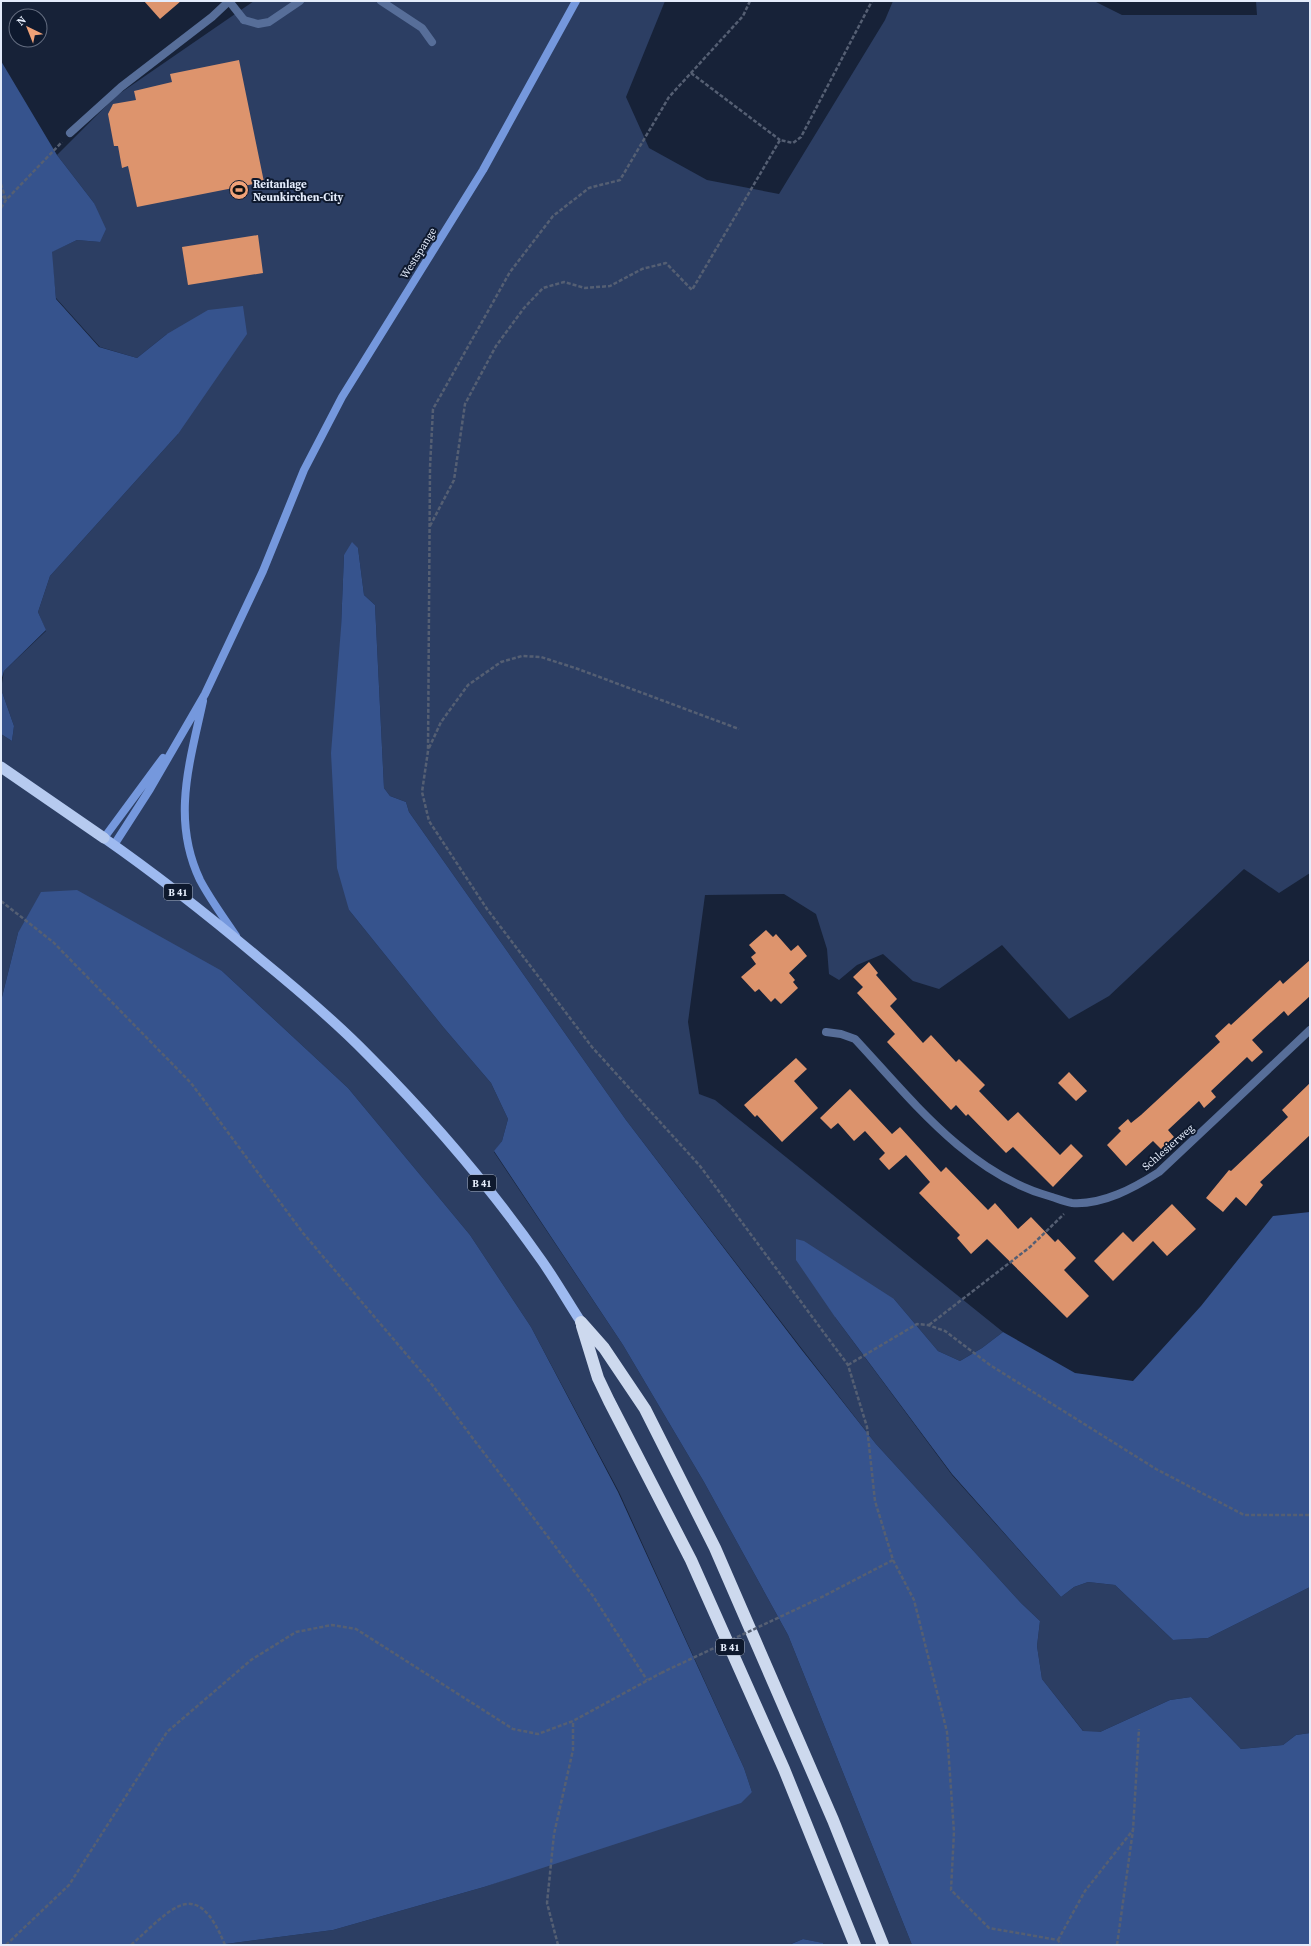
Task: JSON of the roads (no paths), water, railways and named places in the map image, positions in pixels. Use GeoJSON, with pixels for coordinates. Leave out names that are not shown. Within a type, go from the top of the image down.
{"type":"FeatureCollection","features":[{"type":"Feature","properties":{"kind":"highway","name":"B 41"},"geometry":{"type":"LineString","coordinates":[[1,767],[104,838]]}},
{"type":"Feature","properties":{"kind":"highway","name":"B 41"},"geometry":{"type":"LineString","coordinates":[[581,1322],[598,1378],[691,1560],[784,1769],[855,1945]]}},
{"type":"Feature","properties":{"kind":"highway","name":"B 41"},"geometry":{"type":"LineString","coordinates":[[581,1322],[604,1348],[644,1409],[715,1548],[832,1820],[883,1945]]}},
{"type":"Feature","properties":{"kind":"main road","name":"Westspange"},"geometry":{"type":"LineString","coordinates":[[205,694],[245,611],[283,518],[308,464],[342,398],[483,170],[568,19],[576,1]]}},
{"type":"Feature","properties":{"kind":"main road"},"geometry":{"type":"LineString","coordinates":[[114,845],[150,789],[205,694]]}},
{"type":"Feature","properties":{"kind":"main road"},"geometry":{"type":"LineString","coordinates":[[205,694],[186,782],[184,823],[188,843],[201,880],[240,942]]}},
{"type":"Feature","properties":{"kind":"main road"},"geometry":{"type":"LineString","coordinates":[[104,838],[179,737]]}},
{"type":"Feature","properties":{"kind":"main road","name":"B 41"},"geometry":{"type":"LineString","coordinates":[[104,838],[240,942],[298,990],[349,1036],[415,1104],[503,1209],[542,1261],[581,1322]]}},
{"type":"Feature","properties":{"kind":"street"},"geometry":{"type":"LineString","coordinates":[[70,133],[121,87],[212,17],[229,1],[244,20],[258,24],[269,22],[300,1]]}},
{"type":"Feature","properties":{"kind":"street"},"geometry":{"type":"LineString","coordinates":[[381,1],[422,28],[432,42]]}},
{"type":"Feature","properties":{"kind":"street","name":"Schlesierweg"},"geometry":{"type":"LineString","coordinates":[[826,1032],[841,1034],[855,1039],[925,1114],[967,1152],[1002,1177],[1035,1193],[1072,1203],[1099,1200],[1134,1189],[1159,1172],[1310,1030]]}},
{"type":"Feature","properties":{"kind":"place","name":"Reitanlage Neunkirchen-City"},"geometry":{"type":"Point","coordinates":[239,190]}}]}
